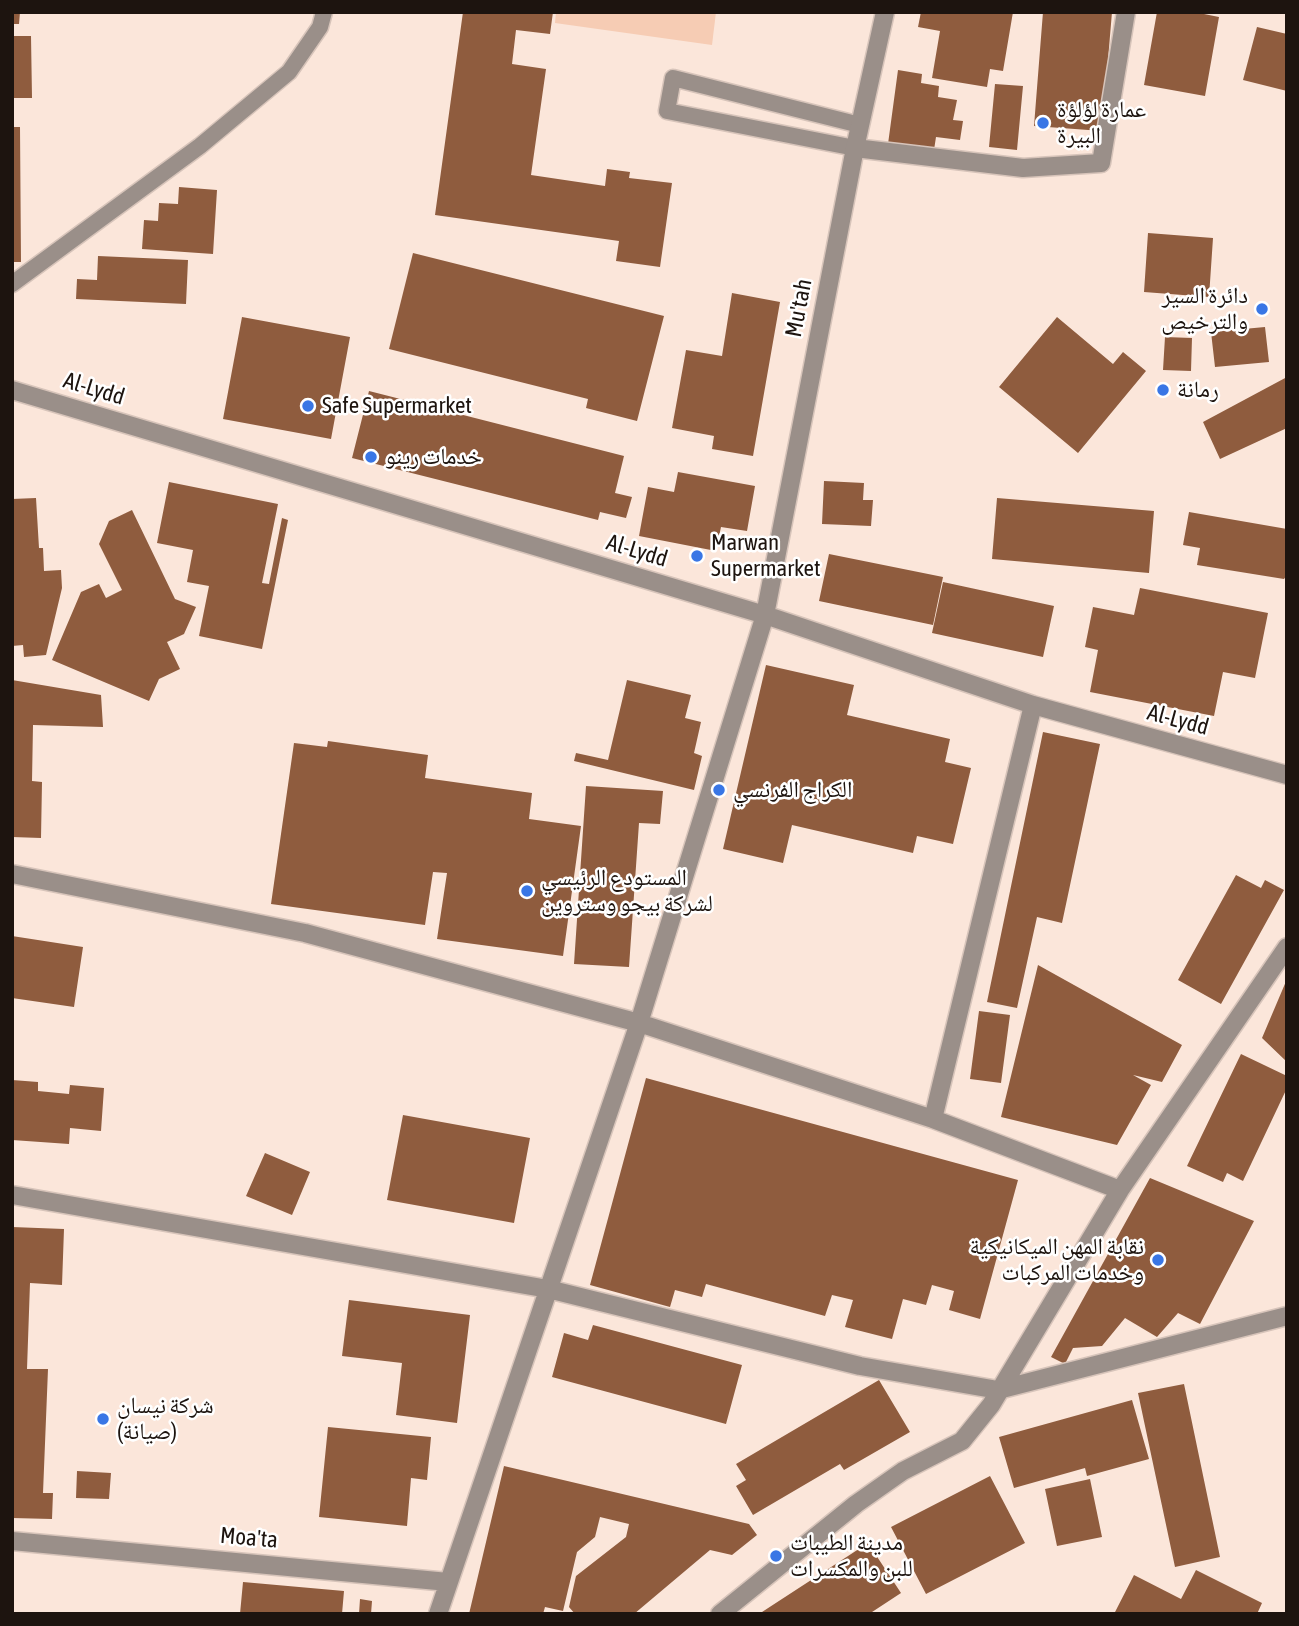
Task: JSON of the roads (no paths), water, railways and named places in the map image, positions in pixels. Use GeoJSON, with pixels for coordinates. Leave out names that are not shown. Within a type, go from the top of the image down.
{"type":"FeatureCollection","features":[{"type":"Feature","properties":{"kind":"street","name":"Mu'tah"},"geometry":{"type":"LineString","coordinates":[[448,1582],[639,1023],[765,615],[855,148],[886,12]]}},
{"type":"Feature","properties":{"kind":"street"},"geometry":{"type":"LineString","coordinates":[[855,148],[1023,168],[1101,163],[1126,12]]}},
{"type":"Feature","properties":{"kind":"street","name":"Al-Lydd"},"geometry":{"type":"LineString","coordinates":[[12,390],[765,615],[1033,705],[1287,775]]}},
{"type":"Feature","properties":{"kind":"street"},"geometry":{"type":"LineString","coordinates":[[933,1119],[1033,705]]}},
{"type":"Feature","properties":{"kind":"street"},"geometry":{"type":"LineString","coordinates":[[12,874],[305,933],[639,1023],[933,1119],[1120,1190]]}},
{"type":"Feature","properties":{"kind":"street"},"geometry":{"type":"LineString","coordinates":[[720,1614],[856,1504],[903,1471],[962,1441],[991,1405],[1120,1190],[1287,947]]}},
{"type":"Feature","properties":{"kind":"street"},"geometry":{"type":"LineString","coordinates":[[12,1195],[548,1289],[860,1366],[998,1390],[1287,1316]]}},
{"type":"Feature","properties":{"kind":"street","name":"Moa'ta"},"geometry":{"type":"LineString","coordinates":[[12,1541],[448,1582]]}},
{"type":"Feature","properties":{"kind":"street"},"geometry":{"type":"LineString","coordinates":[[438,1614],[448,1582]]}},
{"type":"Feature","properties":{"kind":"lane"},"geometry":{"type":"LineString","coordinates":[[12,284],[200,146],[289,72],[320,27],[324,12]]}},
{"type":"Feature","properties":{"kind":"lane"},"geometry":{"type":"LineString","coordinates":[[855,148],[667,111],[673,78],[860,125]]}},
{"type":"Feature","properties":{"kind":"place","name":"عمارة لؤلؤة البيرة"},"geometry":{"type":"Point","coordinates":[1043,123]}},
{"type":"Feature","properties":{"kind":"place","name":"دائرة السير والترخيص"},"geometry":{"type":"Point","coordinates":[1262,309]}},
{"type":"Feature","properties":{"kind":"place","name":"رمانة"},"geometry":{"type":"Point","coordinates":[1163,390]}},
{"type":"Feature","properties":{"kind":"place","name":"Safe Supermarket"},"geometry":{"type":"Point","coordinates":[308,406]}},
{"type":"Feature","properties":{"kind":"place","name":"خدمات رينو"},"geometry":{"type":"Point","coordinates":[371,457]}},
{"type":"Feature","properties":{"kind":"place","name":"Marwan Supermarket"},"geometry":{"type":"Point","coordinates":[697,556]}},
{"type":"Feature","properties":{"kind":"place","name":"الكراج الفرنسي"},"geometry":{"type":"Point","coordinates":[719,790]}},
{"type":"Feature","properties":{"kind":"place","name":"المستودع الرئيسي لشركة بيجو وستروين"},"geometry":{"type":"Point","coordinates":[527,891]}},
{"type":"Feature","properties":{"kind":"place","name":"نقابة المهن الميكانيكية وخدمات المركبات"},"geometry":{"type":"Point","coordinates":[1158,1260]}},
{"type":"Feature","properties":{"kind":"place","name":"شركة نيسان (صيانة)"},"geometry":{"type":"Point","coordinates":[103,1419]}},
{"type":"Feature","properties":{"kind":"place","name":"مدينة الطيبات للبن والمكسرات"},"geometry":{"type":"Point","coordinates":[776,1556]}}]}
